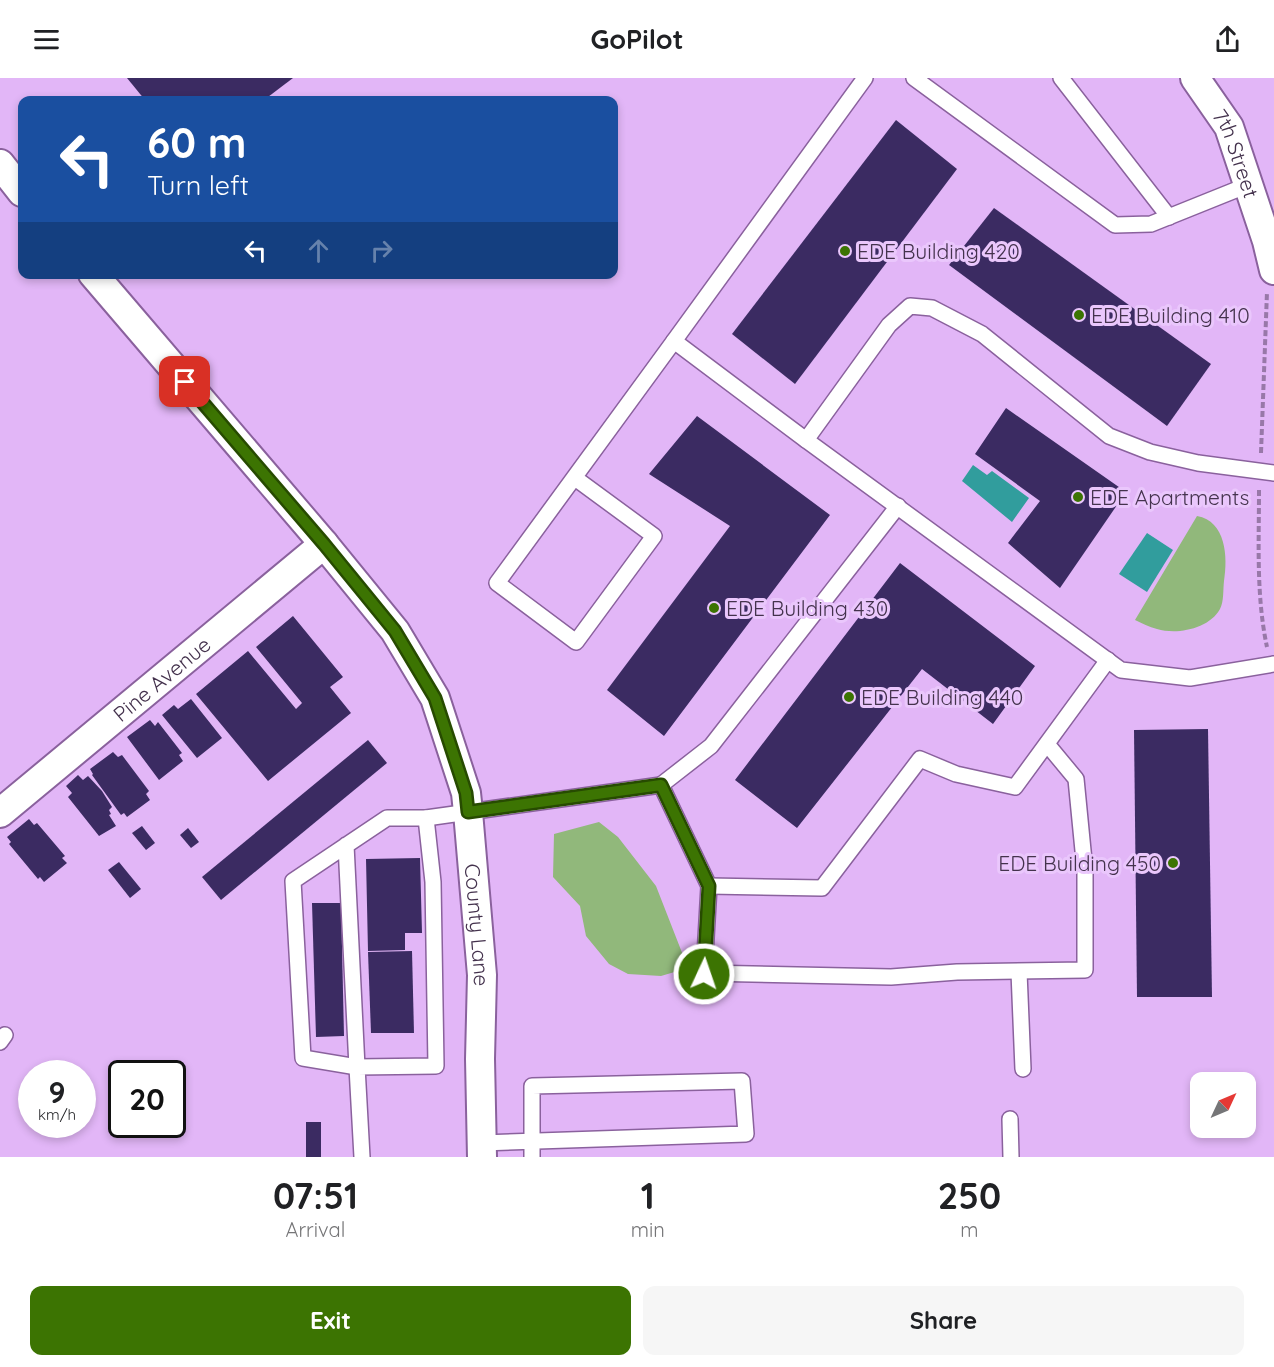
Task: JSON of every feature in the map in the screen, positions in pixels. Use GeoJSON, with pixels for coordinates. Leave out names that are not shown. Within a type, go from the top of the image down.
{"type":"FeatureCollection","features":[{"type":"Feature","properties":{"kind":"street","name":"7th Street"},"geometry":{"type":"LineString","coordinates":[[1195,78],[1229,127],[1268,241],[1271,276]]}},
{"type":"Feature","properties":{"kind":"street"},"geometry":{"type":"LineString","coordinates":[[0,164],[18,187]]}},
{"type":"Feature","properties":{"kind":"street","name":"County Lane"},"geometry":{"type":"LineString","coordinates":[[97,279],[324,544],[395,631],[435,698],[466,793],[468,812],[482,975],[480,1059],[482,1150]]}},
{"type":"Feature","properties":{"kind":"street","name":"Pine Avenue"},"geometry":{"type":"LineString","coordinates":[[0,813],[324,544]]}},
{"type":"Feature","properties":{"kind":"lane"},"geometry":{"type":"LineString","coordinates":[[575,478],[654,536],[576,642],[497,583],[865,78]]}},
{"type":"Feature","properties":{"kind":"lane"},"geometry":{"type":"LineString","coordinates":[[914,78],[1116,225],[1151,224],[1248,185]]}},
{"type":"Feature","properties":{"kind":"lane"},"geometry":{"type":"LineString","coordinates":[[1061,78],[1169,217]]}},
{"type":"Feature","properties":{"kind":"lane"},"geometry":{"type":"LineString","coordinates":[[806,440],[889,325],[910,306],[932,308],[982,333],[1109,436],[1150,452],[1198,464],[1267,472]]}},
{"type":"Feature","properties":{"kind":"lane"},"geometry":{"type":"LineString","coordinates":[[674,341],[1121,670],[1190,678],[1272,664]]}},
{"type":"Feature","properties":{"kind":"lane"},"geometry":{"type":"LineString","coordinates":[[426,818],[433,882],[436,1066],[357,1067],[303,1058],[293,881],[387,818],[426,818],[661,785],[711,746],[898,506]]}},
{"type":"Feature","properties":{"kind":"lane"},"geometry":{"type":"LineString","coordinates":[[709,886],[822,888],[920,759],[956,774],[1016,787],[1108,660]]}},
{"type":"Feature","properties":{"kind":"lane"},"geometry":{"type":"LineString","coordinates":[[661,785],[709,886],[704,974],[891,977],[957,972],[1085,970],[1084,871],[1076,779],[1047,744]]}},
{"type":"Feature","properties":{"kind":"lane"},"geometry":{"type":"LineString","coordinates":[[346,845],[362,1157]]}},
{"type":"Feature","properties":{"kind":"lane"},"geometry":{"type":"LineString","coordinates":[[1019,972],[1023,1069]]}},
{"type":"Feature","properties":{"kind":"lane"},"geometry":{"type":"LineString","coordinates":[[482,1150],[532,1150],[746,1134],[742,1081],[532,1086],[532,1150]]}},
{"type":"Feature","properties":{"kind":"lane"},"geometry":{"type":"LineString","coordinates":[[1010,1119],[1011,1157]]}},
{"type":"Feature","properties":{"kind":"path"},"geometry":{"type":"LineString","coordinates":[[1271,276],[1267,472],[1259,569],[1263,630],[1272,664]]}},
{"type":"Feature","properties":{"kind":"shaded area"},"geometry":{"type":"Polygon","coordinates":[[[973,465],[987,475],[992,471],[1029,498],[1012,522],[962,481],[973,465]]]}},
{"type":"Feature","properties":{"kind":"shaded area"},"geometry":{"type":"Polygon","coordinates":[[[1197,516],[1207,519],[1214,525],[1223,541],[1226,561],[1220,609],[1215,616],[1201,626],[1183,631],[1165,631],[1135,620],[1197,516]]]}},
{"type":"Feature","properties":{"kind":"shaded area"},"geometry":{"type":"Polygon","coordinates":[[[1147,533],[1173,550],[1147,592],[1119,574],[1147,533]]]}},
{"type":"Feature","properties":{"kind":"shaded area"},"geometry":{"type":"Polygon","coordinates":[[[599,822],[618,837],[656,886],[688,968],[661,976],[628,974],[609,964],[586,936],[580,906],[553,877],[554,834],[599,822]]]}},
{"type":"Feature","properties":{"kind":"building"},"geometry":{"type":"Polygon","coordinates":[[[127,78],[293,78],[269,96],[142,96],[127,78]]]}},
{"type":"Feature","properties":{"kind":"building","name":"EDE Building 420"},"geometry":{"type":"Polygon","coordinates":[[[896,120],[957,169],[795,384],[732,334],[896,120]]]}},
{"type":"Feature","properties":{"kind":"building","name":"EDE Building 410"},"geometry":{"type":"Polygon","coordinates":[[[994,208],[1211,364],[1167,426],[949,265],[994,208]]]}},
{"type":"Feature","properties":{"kind":"building","name":"EDE Apartments"},"geometry":{"type":"Polygon","coordinates":[[[1006,408],[1126,492],[1060,588],[1008,543],[1040,501],[975,454],[1006,408]]]}},
{"type":"Feature","properties":{"kind":"building","name":"EDE Building 430"},"geometry":{"type":"Polygon","coordinates":[[[697,416],[830,515],[664,736],[607,690],[730,526],[649,474],[697,416]]]}},
{"type":"Feature","properties":{"kind":"building","name":"EDE Building 440"},"geometry":{"type":"Polygon","coordinates":[[[900,563],[1035,666],[993,724],[922,669],[797,828],[735,780],[900,563]]]}},
{"type":"Feature","properties":{"kind":"building"},"geometry":{"type":"Polygon","coordinates":[[[293,616],[343,677],[330,687],[351,713],[268,781],[196,694],[248,651],[296,709],[302,703],[256,647],[293,616]]]}},
{"type":"Feature","properties":{"kind":"building"},"geometry":{"type":"Polygon","coordinates":[[[191,699],[222,738],[197,758],[162,715],[174,705],[178,709],[191,699]]]}},
{"type":"Feature","properties":{"kind":"building"},"geometry":{"type":"Polygon","coordinates":[[[150,720],[155,726],[158,722],[182,753],[179,755],[183,761],[159,780],[127,737],[150,720]]]}},
{"type":"Feature","properties":{"kind":"building","name":"EDE Building 450"},"geometry":{"type":"Polygon","coordinates":[[[1208,729],[1212,997],[1137,997],[1134,730],[1208,729]]]}},
{"type":"Feature","properties":{"kind":"building"},"geometry":{"type":"Polygon","coordinates":[[[368,740],[387,763],[221,900],[202,877],[368,740]]]}},
{"type":"Feature","properties":{"kind":"building"},"geometry":{"type":"Polygon","coordinates":[[[113,752],[118,757],[122,755],[149,791],[146,794],[150,800],[127,817],[124,813],[121,815],[90,769],[113,752]]]}},
{"type":"Feature","properties":{"kind":"building"},"geometry":{"type":"Polygon","coordinates":[[[78,775],[83,780],[88,776],[102,791],[112,807],[109,815],[116,826],[99,836],[68,797],[72,793],[66,786],[78,775]]]}},
{"type":"Feature","properties":{"kind":"building"},"geometry":{"type":"Polygon","coordinates":[[[29,819],[34,825],[37,823],[65,856],[62,858],[67,863],[44,882],[40,877],[38,879],[9,844],[11,842],[7,837],[29,819]]]}},
{"type":"Feature","properties":{"kind":"building"},"geometry":{"type":"Polygon","coordinates":[[[142,826],[155,843],[146,850],[132,833],[142,826]]]}},
{"type":"Feature","properties":{"kind":"building"},"geometry":{"type":"Polygon","coordinates":[[[188,828],[199,842],[191,848],[180,835],[188,828]]]}},
{"type":"Feature","properties":{"kind":"building"},"geometry":{"type":"Polygon","coordinates":[[[420,858],[422,933],[405,933],[405,950],[368,951],[366,859],[420,858]]]}},
{"type":"Feature","properties":{"kind":"building"},"geometry":{"type":"Polygon","coordinates":[[[119,862],[141,889],[130,898],[108,870],[119,862]]]}},
{"type":"Feature","properties":{"kind":"building"},"geometry":{"type":"Polygon","coordinates":[[[312,903],[341,903],[344,1036],[316,1037],[312,903]]]}},
{"type":"Feature","properties":{"kind":"building"},"geometry":{"type":"Polygon","coordinates":[[[412,951],[414,1033],[371,1033],[368,952],[412,951]]]}},
{"type":"Feature","properties":{"kind":"building"},"geometry":{"type":"Polygon","coordinates":[[[306,1122],[321,1122],[321,1157],[306,1157],[306,1122]]]}},
{"type":"Feature","properties":{"kind":"place","name":"EDE Building 420"},"geometry":{"type":"Point","coordinates":[845,251]}},
{"type":"Feature","properties":{"kind":"place","name":"EDE Building 410"},"geometry":{"type":"Point","coordinates":[1079,315]}},
{"type":"Feature","properties":{"kind":"place","name":"EDE Apartments"},"geometry":{"type":"Point","coordinates":[1078,497]}},
{"type":"Feature","properties":{"kind":"place","name":"EDE Building 430"},"geometry":{"type":"Point","coordinates":[714,608]}},
{"type":"Feature","properties":{"kind":"place","name":"EDE Building 440"},"geometry":{"type":"Point","coordinates":[849,697]}},
{"type":"Feature","properties":{"kind":"place","name":"EDE Building 450"},"geometry":{"type":"Point","coordinates":[1173,863]}},
{"type":"Feature","properties":{"kind":"route"},"geometry":{"type":"LineString","coordinates":[[185,382],[324,544],[395,631],[435,698],[466,793],[468,812],[661,785],[709,886],[704,974]]}}]}
